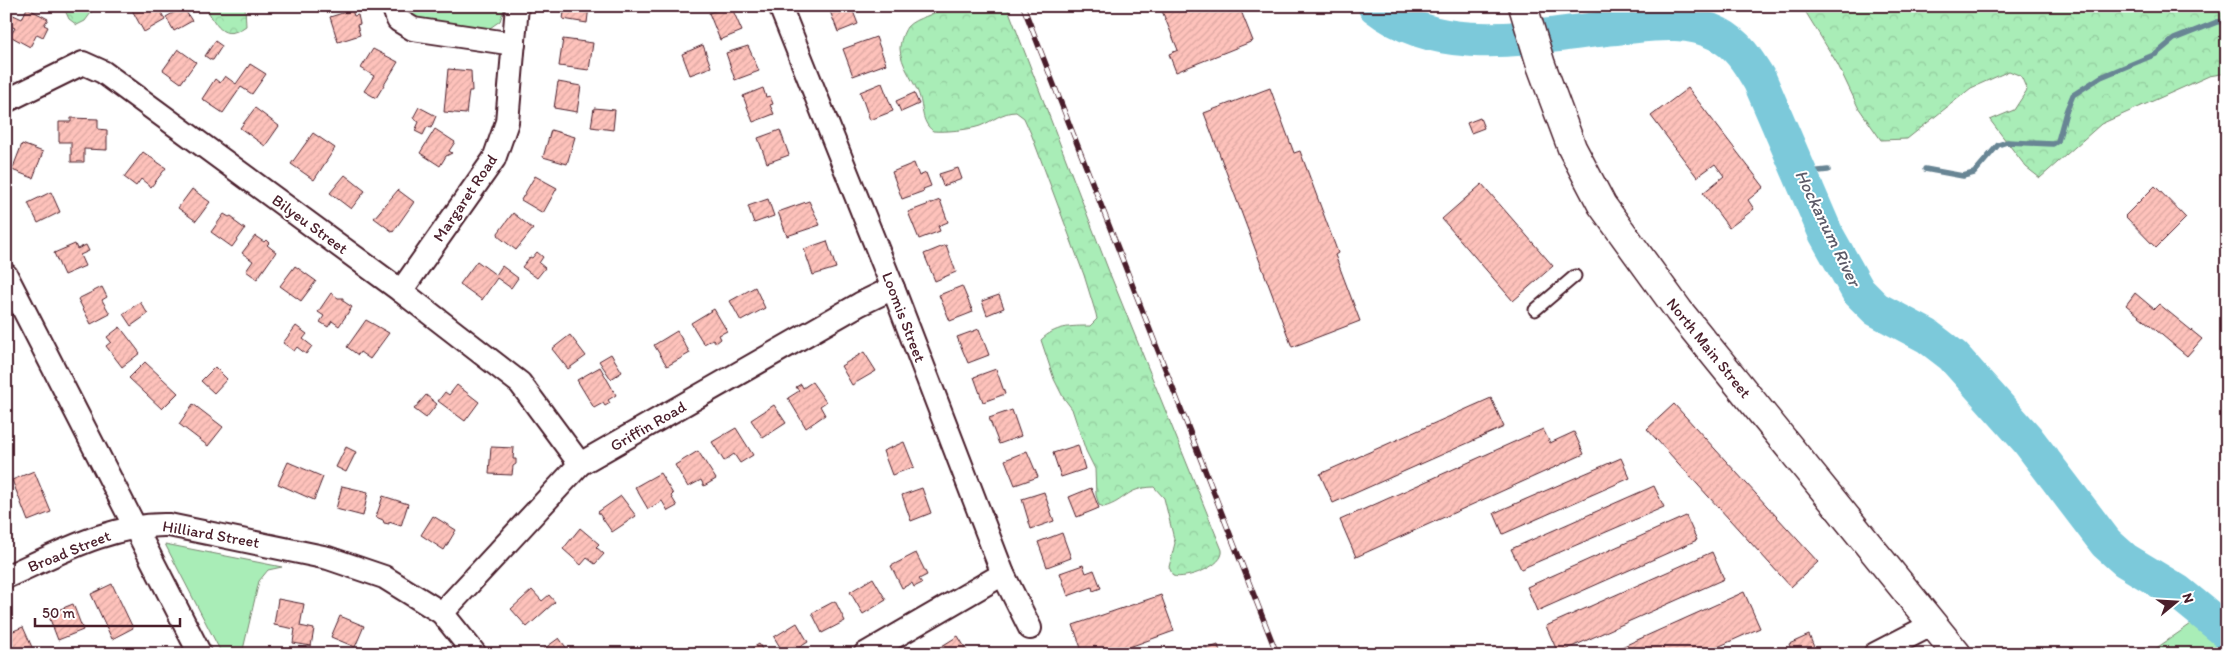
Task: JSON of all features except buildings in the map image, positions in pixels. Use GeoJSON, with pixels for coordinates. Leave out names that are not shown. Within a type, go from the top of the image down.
{"type":"FeatureCollection","features":[{"type":"Feature","properties":{"kind":"main road","name":"North Main Street"},"geometry":{"type":"LineString","coordinates":[[1523,8],[1541,65],[1572,148],[1602,205],[1637,256],[1685,319],[1957,654]]}},
{"type":"Feature","properties":{"kind":"street"},"geometry":{"type":"LineString","coordinates":[[393,6],[398,20],[413,29],[514,44]]}},
{"type":"Feature","properties":{"kind":"street","name":"Margaret Road"},"geometry":{"type":"LineString","coordinates":[[401,291],[494,159],[507,122],[517,6]]}},
{"type":"Feature","properties":{"kind":"street","name":"Loomis Street"},"geometry":{"type":"LineString","coordinates":[[780,6],[893,288],[1003,574],[1030,628]]}},
{"type":"Feature","properties":{"kind":"street","name":"Bilyeu Street"},"geometry":{"type":"LineString","coordinates":[[6,101],[83,63],[103,72],[401,291],[520,383],[580,464]]}},
{"type":"Feature","properties":{"kind":"street"},"geometry":{"type":"LineString","coordinates":[[6,275],[133,527],[200,654]]}},
{"type":"Feature","properties":{"kind":"street","name":"Griffin Road"},"geometry":{"type":"LineString","coordinates":[[442,613],[580,464],[860,304],[893,288]]}},
{"type":"Feature","properties":{"kind":"street","name":"Hilliard Street"},"geometry":{"type":"LineString","coordinates":[[133,527],[150,524],[169,525],[328,558],[384,577],[442,613],[475,654]]}},
{"type":"Feature","properties":{"kind":"street","name":"Broad Street"},"geometry":{"type":"LineString","coordinates":[[6,577],[99,537],[133,527]]}},
{"type":"Feature","properties":{"kind":"street"},"geometry":{"type":"LineString","coordinates":[[866,654],[1003,574]]}},
{"type":"Feature","properties":{"kind":"street"},"geometry":{"type":"LineString","coordinates":[[1875,654],[1933,624]]}},
{"type":"Feature","properties":{"kind":"lane"},"geometry":{"type":"LineString","coordinates":[[1535,310],[1575,276]]}},
{"type":"Feature","properties":{"kind":"green space"},"geometry":{"type":"Polygon","coordinates":[[[63,6],[96,6],[85,21],[77,25],[69,19],[63,6]]]}},
{"type":"Feature","properties":{"kind":"green space"},"geometry":{"type":"Polygon","coordinates":[[[205,6],[245,6],[246,26],[231,33],[225,32],[216,25],[205,6]]]}},
{"type":"Feature","properties":{"kind":"green space"},"geometry":{"type":"Polygon","coordinates":[[[403,6],[505,6],[500,21],[487,30],[420,22],[410,17],[403,6]]]}},
{"type":"Feature","properties":{"kind":"green space"},"geometry":{"type":"Polygon","coordinates":[[[944,6],[1007,6],[1110,274],[1222,550],[1221,556],[1217,561],[1195,574],[1179,577],[1173,576],[1169,567],[1175,543],[1164,498],[1154,487],[1131,492],[1104,507],[1099,505],[1096,495],[1095,469],[1086,451],[1072,409],[1063,397],[1054,379],[1041,340],[1058,329],[1090,326],[1097,319],[1084,275],[1024,118],[1016,112],[1011,112],[975,127],[944,131],[933,131],[926,123],[918,92],[902,61],[900,46],[904,32],[911,23],[940,10],[944,6]]]}},
{"type":"Feature","properties":{"kind":"green space"},"geometry":{"type":"Polygon","coordinates":[[[1802,6],[2227,6],[2227,73],[2209,76],[2101,124],[2040,178],[2026,167],[1990,120],[2014,110],[2027,90],[2021,76],[2009,71],[1971,88],[1907,139],[1881,140],[1858,107],[1838,65],[1802,6]]]}},
{"type":"Feature","properties":{"kind":"green space"},"geometry":{"type":"Polygon","coordinates":[[[165,544],[282,567],[268,570],[259,581],[242,654],[222,654],[165,544]]]}},
{"type":"Feature","properties":{"kind":"green space"},"geometry":{"type":"Polygon","coordinates":[[[2227,599],[2227,654],[2148,654],[2227,599]]]}},
{"type":"Feature","properties":{"kind":"waterway","name":"Hockanum River"},"geometry":{"type":"LineString","coordinates":[[1375,6],[1403,23],[1434,34],[1466,39],[1499,40],[1665,24],[1697,26],[1725,38],[1742,54],[1760,81],[1826,234],[1858,291],[1876,309],[1927,336],[1953,356],[2027,439],[2106,543],[2125,560],[2178,592],[2227,632]]}},
{"type":"Feature","properties":{"kind":"waterway"},"geometry":{"type":"LineString","coordinates":[[1925,169],[1963,176],[1974,173],[1998,145],[2007,142],[2053,144],[2058,141],[2073,95],[2101,77],[2156,54],[2174,39],[2217,22],[2227,21]]}},
{"type":"Feature","properties":{"kind":"waterway"},"geometry":{"type":"LineString","coordinates":[[1800,173],[1828,170]]}},
{"type":"Feature","properties":{"kind":"railway"},"geometry":{"type":"LineString","coordinates":[[1023,6],[1277,654]]}}]}
